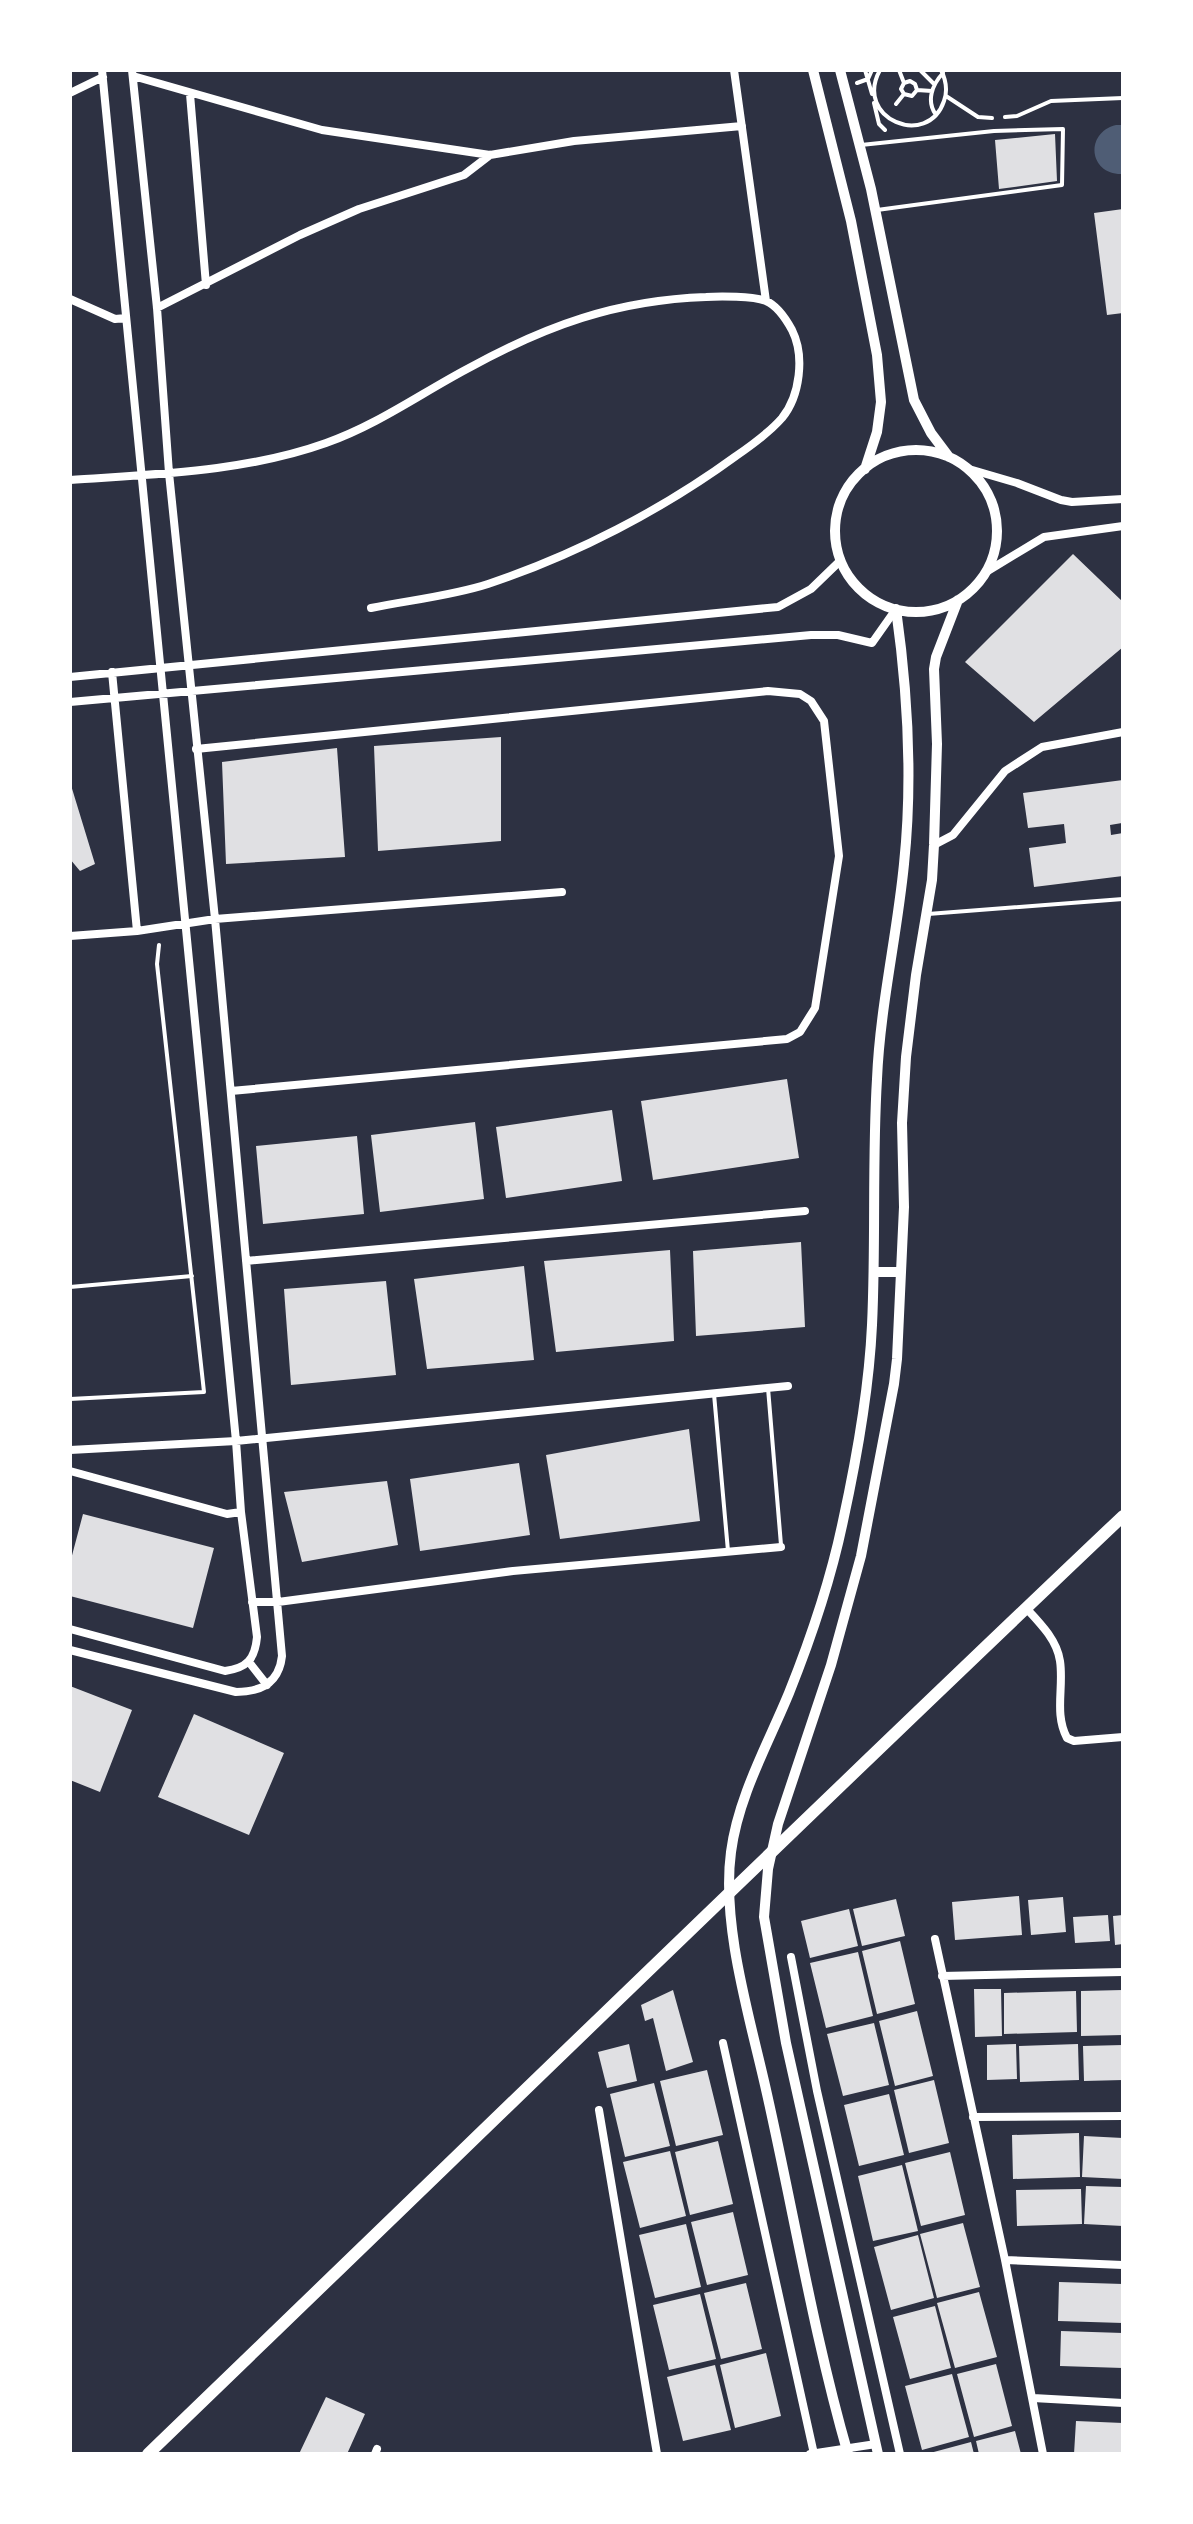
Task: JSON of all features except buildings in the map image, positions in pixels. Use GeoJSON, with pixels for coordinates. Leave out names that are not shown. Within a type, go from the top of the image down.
{"type":"FeatureCollection","features":[{"type":"Feature","properties":{"kind":"main road"},"geometry":{"type":"LineString","coordinates":[[148,2454],[797,1826],[1123,1516]]}},
{"type":"Feature","properties":{"kind":"street"},"geometry":{"type":"LineString","coordinates":[[734,70],[766,301]]}},
{"type":"Feature","properties":{"kind":"street"},"geometry":{"type":"LineString","coordinates":[[813,70],[851,221],[877,355],[881,402],[877,432],[865,469]]}},
{"type":"Feature","properties":{"kind":"street"},"geometry":{"type":"LineString","coordinates":[[840,70],[875,210],[914,400],[931,433],[949,457]]}},
{"type":"Feature","properties":{"kind":"street"},"geometry":{"type":"LineString","coordinates":[[70,93],[102,73],[241,1512],[257,1637],[256,1649],[249,1662],[225,1671],[70,1629]]}},
{"type":"Feature","properties":{"kind":"street"},"geometry":{"type":"LineString","coordinates":[[70,1650],[236,1692],[252,1692],[267,1685],[281,1668],[278,1602],[215,919],[187,666],[157,308],[132,73],[190,94],[322,130],[490,155],[574,141],[742,126]]}},
{"type":"Feature","properties":{"kind":"street"},"geometry":{"type":"LineString","coordinates":[[190,94],[206,285]]}},
{"type":"Feature","properties":{"kind":"street"},"geometry":{"type":"LineString","coordinates":[[157,308],[300,235],[359,209],[464,175],[490,155]]}},
{"type":"Feature","properties":{"kind":"street"},"geometry":{"type":"LineString","coordinates":[[70,480],[217,467],[298,452],[327,443],[408,405],[466,369],[581,316],[650,300],[711,297],[766,301],[784,315],[795,336],[800,361],[795,393],[783,417],[759,440],[712,474],[640,516],[566,553],[486,584],[371,608]]}},
{"type":"Feature","properties":{"kind":"street"},"geometry":{"type":"LineString","coordinates":[[70,299],[115,319],[126,318]]}},
{"type":"Feature","properties":{"kind":"street"},"geometry":{"type":"LineString","coordinates":[[969,469],[991,499],[997,536],[994,555],[986,572],[969,593],[928,611],[896,609],[862,591],[849,577],[841,560],[836,540],[836,521],[841,501],[851,483],[884,457],[905,451],[928,451],[949,457],[969,469],[1061,500],[1123,499]]}},
{"type":"Feature","properties":{"kind":"street"},"geometry":{"type":"LineString","coordinates":[[986,572],[1044,537],[1123,526]]}},
{"type":"Feature","properties":{"kind":"street"},"geometry":{"type":"LineString","coordinates":[[70,677],[778,607],[811,589],[841,560]]}},
{"type":"Feature","properties":{"kind":"street"},"geometry":{"type":"LineString","coordinates":[[723,2043],[811,2454],[877,2449],[796,2090],[773,1980],[764,1917],[768,1869],[778,1824],[846,1615],[864,1542],[897,1359],[904,1207],[902,1123],[906,1057],[934,845],[937,744],[934,669],[958,600]]}},
{"type":"Feature","properties":{"kind":"street"},"geometry":{"type":"LineString","coordinates":[[70,702],[811,635],[838,635],[872,643],[896,609]]}},
{"type":"Feature","properties":{"kind":"street"},"geometry":{"type":"LineString","coordinates":[[848,2452],[817,2335],[742,1982],[731,1913],[731,1853],[756,1769],[791,1688],[819,1607],[842,1526],[860,1438],[874,1272],[877,1077],[905,861],[909,755],[906,683],[896,609]]}},
{"type":"Feature","properties":{"kind":"street"},"geometry":{"type":"LineString","coordinates":[[112,672],[137,931]]}},
{"type":"Feature","properties":{"kind":"street"},"geometry":{"type":"LineString","coordinates":[[196,749],[768,691],[800,694],[811,701],[824,721],[839,856],[815,1008],[800,1032],[787,1039],[231,1091]]}},
{"type":"Feature","properties":{"kind":"street"},"geometry":{"type":"LineString","coordinates":[[934,845],[953,835],[1005,771],[1042,747],[1123,732]]}},
{"type":"Feature","properties":{"kind":"street"},"geometry":{"type":"LineString","coordinates":[[70,936],[137,931],[215,919],[562,892]]}},
{"type":"Feature","properties":{"kind":"street"},"geometry":{"type":"LineString","coordinates":[[246,1261],[805,1211]]}},
{"type":"Feature","properties":{"kind":"street"},"geometry":{"type":"LineString","coordinates":[[874,1272],[899,1272]]}},
{"type":"Feature","properties":{"kind":"street"},"geometry":{"type":"LineString","coordinates":[[70,1450],[236,1441],[788,1386]]}},
{"type":"Feature","properties":{"kind":"street"},"geometry":{"type":"LineString","coordinates":[[70,1471],[227,1514],[241,1512]]}},
{"type":"Feature","properties":{"kind":"street"},"geometry":{"type":"LineString","coordinates":[[252,1602],[278,1602],[513,1571],[781,1547]]}},
{"type":"Feature","properties":{"kind":"street"},"geometry":{"type":"LineString","coordinates":[[1026,1608],[1052,1639],[1060,1660],[1061,1719],[1067,1738],[1074,1741],[1123,1737]]}},
{"type":"Feature","properties":{"kind":"street"},"geometry":{"type":"LineString","coordinates":[[249,1662],[267,1685]]}},
{"type":"Feature","properties":{"kind":"street"},"geometry":{"type":"LineString","coordinates":[[935,1939],[1005,2260],[1043,2454]]}},
{"type":"Feature","properties":{"kind":"street"},"geometry":{"type":"LineString","coordinates":[[791,1957],[817,2091],[900,2454]]}},
{"type":"Feature","properties":{"kind":"street"},"geometry":{"type":"LineString","coordinates":[[942,1976],[1123,1972]]}},
{"type":"Feature","properties":{"kind":"street"},"geometry":{"type":"LineString","coordinates":[[599,2110],[657,2454]]}},
{"type":"Feature","properties":{"kind":"street"},"geometry":{"type":"LineString","coordinates":[[973,2117],[1123,2116]]}},
{"type":"Feature","properties":{"kind":"street"},"geometry":{"type":"LineString","coordinates":[[1005,2260],[1123,2265]]}},
{"type":"Feature","properties":{"kind":"street"},"geometry":{"type":"LineString","coordinates":[[1033,2398],[1123,2403]]}},
{"type":"Feature","properties":{"kind":"lane"},"geometry":{"type":"LineString","coordinates":[[858,146],[994,131],[1063,129],[1062,185],[875,210]]}},
{"type":"Feature","properties":{"kind":"lane"},"geometry":{"type":"LineString","coordinates":[[926,914],[1123,899]]}},
{"type":"Feature","properties":{"kind":"lane"},"geometry":{"type":"LineString","coordinates":[[768,1388],[781,1547]]}},
{"type":"Feature","properties":{"kind":"lane"},"geometry":{"type":"LineString","coordinates":[[714,1394],[728,1552]]}},
{"type":"Feature","properties":{"kind":"path"},"geometry":{"type":"LineString","coordinates":[[865,70],[881,129],[907,129]]}},
{"type":"Feature","properties":{"kind":"path"},"geometry":{"type":"LineString","coordinates":[[857,83],[868,79],[876,71],[888,70]]}},
{"type":"Feature","properties":{"kind":"path"},"geometry":{"type":"LineString","coordinates":[[899,70],[904,83]]}},
{"type":"Feature","properties":{"kind":"path"},"geometry":{"type":"LineString","coordinates":[[920,70],[934,84]]}},
{"type":"Feature","properties":{"kind":"path"},"geometry":{"type":"LineString","coordinates":[[876,71],[876,104],[889,119],[908,126],[923,123],[936,115],[946,96],[942,72]]}},
{"type":"Feature","properties":{"kind":"path"},"geometry":{"type":"LineString","coordinates":[[936,115],[930,107],[932,91],[942,72]]}},
{"type":"Feature","properties":{"kind":"path"},"geometry":{"type":"LineString","coordinates":[[868,79],[874,83]]}},
{"type":"Feature","properties":{"kind":"path"},"geometry":{"type":"LineString","coordinates":[[910,81],[917,90],[912,96],[904,94],[901,89],[904,83],[910,81]]}},
{"type":"Feature","properties":{"kind":"path"},"geometry":{"type":"LineString","coordinates":[[917,90],[932,91]]}},
{"type":"Feature","properties":{"kind":"path"},"geometry":{"type":"LineString","coordinates":[[896,104],[904,94]]}},
{"type":"Feature","properties":{"kind":"path"},"geometry":{"type":"LineString","coordinates":[[946,96],[978,117],[996,118],[1017,116],[1051,101],[1123,98]]}},
{"type":"Feature","properties":{"kind":"path"},"geometry":{"type":"LineString","coordinates":[[70,1399],[204,1392],[157,964],[159,945]]}},
{"type":"Feature","properties":{"kind":"path"},"geometry":{"type":"LineString","coordinates":[[70,1287],[192,1276]]}},
{"type":"Feature","properties":{"kind":"water"},"geometry":{"type":"Polygon","coordinates":[[[1116,125],[1123,125],[1122,174],[1103,168],[1095,153],[1099,136],[1116,125]]]}}]}
